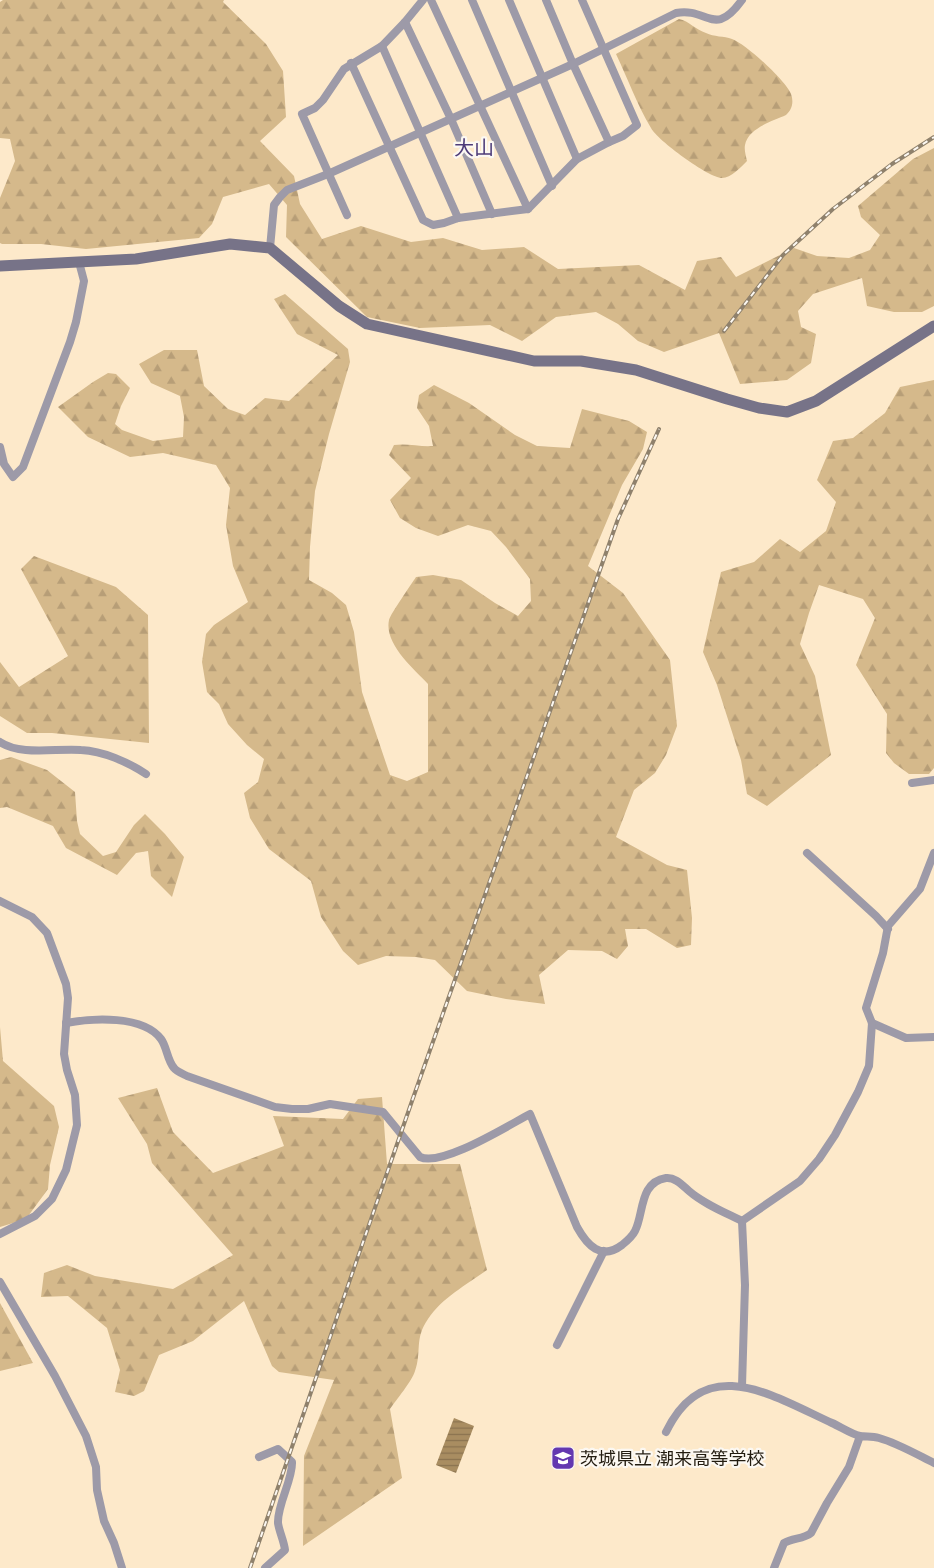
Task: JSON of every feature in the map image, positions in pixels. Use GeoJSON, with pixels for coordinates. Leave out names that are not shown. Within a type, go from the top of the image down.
{"type":"FeatureCollection","features":[{"type":"Feature","properties":{"kind":"street"},"geometry":{"type":"LineString","coordinates":[[347,215],[302,114],[315,108],[324,100],[344,69],[351,63],[382,46],[423,0]]}},
{"type":"Feature","properties":{"kind":"street"},"geometry":{"type":"LineString","coordinates":[[431,0],[528,209]]}},
{"type":"Feature","properties":{"kind":"street"},"geometry":{"type":"LineString","coordinates":[[472,0],[552,186]]}},
{"type":"Feature","properties":{"kind":"street"},"geometry":{"type":"LineString","coordinates":[[509,0],[577,159]]}},
{"type":"Feature","properties":{"kind":"street"},"geometry":{"type":"LineString","coordinates":[[546,0],[609,142]]}},
{"type":"Feature","properties":{"kind":"street"},"geometry":{"type":"LineString","coordinates":[[351,63],[423,220],[433,225],[458,218],[528,209],[577,159],[624,136],[637,125],[582,0]]}},
{"type":"Feature","properties":{"kind":"street"},"geometry":{"type":"LineString","coordinates":[[270,248],[274,205],[287,190],[328,174],[481,106],[573,64],[676,13],[692,12],[707,19],[727,18],[742,0]]}},
{"type":"Feature","properties":{"kind":"street"},"geometry":{"type":"LineString","coordinates":[[405,22],[451,119],[492,214]]}},
{"type":"Feature","properties":{"kind":"street"},"geometry":{"type":"LineString","coordinates":[[382,46],[458,218]]}},
{"type":"Feature","properties":{"kind":"street"},"geometry":{"type":"LineString","coordinates":[[0,266],[136,259],[230,244],[270,248],[339,306],[367,324],[534,361],[581,361],[636,370],[759,408],[786,412],[816,401],[934,326]]}},
{"type":"Feature","properties":{"kind":"street"},"geometry":{"type":"LineString","coordinates":[[0,447],[4,464],[13,477],[23,467],[70,342],[84,281],[79,262]]}},
{"type":"Feature","properties":{"kind":"street"},"geometry":{"type":"LineString","coordinates":[[0,742],[24,750],[82,750],[100,753],[146,774]]}},
{"type":"Feature","properties":{"kind":"street"},"geometry":{"type":"LineString","coordinates":[[912,783],[934,780]]}},
{"type":"Feature","properties":{"kind":"street"},"geometry":{"type":"LineString","coordinates":[[807,853],[888,929]]}},
{"type":"Feature","properties":{"kind":"street"},"geometry":{"type":"LineString","coordinates":[[742,1221],[800,1180],[819,1159],[835,1135],[869,1066],[872,1023],[866,1008],[883,953],[888,926],[920,889],[934,853]]}},
{"type":"Feature","properties":{"kind":"street"},"geometry":{"type":"LineString","coordinates":[[0,901],[32,916],[46,933],[66,984],[68,998],[64,1054],[75,1095],[77,1125],[66,1170],[52,1199],[35,1216],[0,1234]]}},
{"type":"Feature","properties":{"kind":"street"},"geometry":{"type":"LineString","coordinates":[[66,1023],[97,1019],[140,1025],[152,1030],[162,1040],[174,1068],[186,1076],[275,1107],[292,1110],[308,1109],[330,1104],[383,1112],[420,1157],[426,1160],[459,1152],[530,1114],[577,1227],[585,1242],[593,1248],[604,1251],[616,1249],[634,1233],[640,1219],[642,1200],[651,1186],[665,1178],[677,1181],[691,1193],[742,1221]]}},
{"type":"Feature","properties":{"kind":"street"},"geometry":{"type":"LineString","coordinates":[[872,1023],[906,1038],[934,1037]]}},
{"type":"Feature","properties":{"kind":"street"},"geometry":{"type":"LineString","coordinates":[[742,1221],[745,1285],[742,1386]]}},
{"type":"Feature","properties":{"kind":"street"},"geometry":{"type":"LineString","coordinates":[[557,1345],[604,1251]]}},
{"type":"Feature","properties":{"kind":"street"},"geometry":{"type":"LineString","coordinates":[[0,1282],[55,1376],[86,1436],[96,1467],[97,1490],[104,1521],[122,1568]]}},
{"type":"Feature","properties":{"kind":"street"},"geometry":{"type":"LineString","coordinates":[[666,1432],[685,1404],[700,1391],[716,1386],[742,1386],[776,1397],[860,1436],[881,1438],[934,1462]]}},
{"type":"Feature","properties":{"kind":"street"},"geometry":{"type":"LineString","coordinates":[[774,1568],[784,1543],[792,1539],[807,1537],[811,1533],[826,1503],[849,1467],[860,1436]]}},
{"type":"Feature","properties":{"kind":"street"},"geometry":{"type":"LineString","coordinates":[[259,1457],[278,1449],[292,1462],[278,1523],[285,1550],[265,1568]]}},
{"type":"Feature","properties":{"kind":"green space"},"geometry":{"type":"Polygon","coordinates":[[[3,0],[224,0],[223,2],[266,44],[283,71],[286,117],[260,141],[294,176],[300,204],[322,239],[361,226],[411,242],[443,238],[482,250],[524,247],[558,269],[639,265],[685,290],[697,261],[721,257],[736,277],[794,248],[817,256],[849,258],[870,250],[880,235],[861,217],[858,206],[913,159],[934,148],[934,306],[922,312],[894,312],[867,306],[862,278],[813,294],[798,311],[801,327],[816,334],[811,363],[787,380],[740,384],[719,333],[664,352],[638,341],[618,324],[596,312],[556,317],[522,341],[490,325],[420,328],[367,317],[286,237],[287,205],[269,184],[223,197],[212,224],[199,238],[86,249],[41,244],[2,244],[0,243],[0,198],[15,161],[10,139],[0,138],[0,2],[3,0]]]}},
{"type":"Feature","properties":{"kind":"green space"},"geometry":{"type":"Polygon","coordinates":[[[679,19],[709,34],[738,42],[756,55],[774,72],[788,88],[792,97],[792,106],[786,115],[762,126],[751,134],[745,145],[747,161],[736,172],[725,178],[706,172],[655,134],[641,110],[616,54],[679,19]]]}},
{"type":"Feature","properties":{"kind":"green space"},"geometry":{"type":"Polygon","coordinates":[[[285,294],[348,349],[350,362],[315,491],[309,580],[332,593],[346,605],[354,632],[362,692],[390,775],[407,781],[428,772],[428,684],[395,647],[389,629],[391,616],[416,577],[433,575],[461,580],[518,616],[531,601],[530,579],[506,547],[491,531],[468,525],[438,536],[416,528],[400,518],[390,500],[411,478],[389,455],[394,445],[433,446],[429,426],[417,408],[419,395],[434,385],[469,403],[515,435],[537,446],[570,448],[582,409],[629,421],[647,432],[643,449],[622,485],[588,566],[623,593],[670,660],[677,726],[666,755],[655,773],[634,790],[616,837],[667,865],[687,870],[692,918],[691,945],[677,948],[646,929],[625,929],[628,946],[617,959],[602,951],[568,950],[539,975],[545,1004],[467,991],[435,960],[386,956],[358,965],[343,951],[321,917],[311,881],[269,849],[250,818],[244,793],[258,782],[264,759],[247,745],[228,724],[219,704],[207,692],[202,662],[206,634],[214,625],[248,602],[233,566],[226,525],[230,488],[216,465],[163,453],[130,457],[88,437],[58,407],[108,373],[116,374],[130,388],[115,424],[122,430],[153,441],[183,437],[184,417],[180,396],[151,383],[139,364],[164,350],[197,350],[204,386],[228,409],[245,415],[265,398],[289,401],[338,355],[297,334],[274,299],[285,294]]]}},
{"type":"Feature","properties":{"kind":"green space"},"geometry":{"type":"Polygon","coordinates":[[[934,380],[934,768],[929,774],[909,774],[894,763],[886,753],[887,714],[856,665],[875,618],[863,599],[819,585],[800,644],[815,676],[831,755],[767,806],[747,794],[741,760],[717,685],[703,652],[721,572],[754,562],[780,539],[800,552],[826,531],[836,502],[817,480],[833,441],[853,438],[885,413],[900,387],[934,380]]]}},
{"type":"Feature","properties":{"kind":"green space"},"geometry":{"type":"Polygon","coordinates":[[[34,556],[116,587],[148,615],[149,743],[52,733],[27,733],[0,716],[0,662],[19,687],[68,656],[21,569],[34,556]]]}},
{"type":"Feature","properties":{"kind":"green space"},"geometry":{"type":"Polygon","coordinates":[[[11,757],[47,770],[75,792],[80,834],[103,856],[116,852],[134,825],[145,814],[184,857],[172,897],[151,876],[148,851],[136,853],[117,875],[66,848],[53,826],[7,807],[0,808],[0,760],[11,757]]]}},
{"type":"Feature","properties":{"kind":"green space"},"geometry":{"type":"Polygon","coordinates":[[[0,1027],[3,1061],[54,1106],[59,1127],[50,1165],[48,1189],[26,1219],[0,1227],[0,1027]]]}},
{"type":"Feature","properties":{"kind":"green space"},"geometry":{"type":"Polygon","coordinates":[[[157,1088],[173,1132],[213,1173],[284,1146],[273,1116],[343,1119],[358,1099],[382,1097],[387,1164],[460,1164],[487,1270],[447,1298],[428,1319],[421,1333],[415,1371],[390,1409],[402,1478],[303,1546],[304,1456],[334,1380],[279,1372],[272,1366],[244,1301],[193,1341],[159,1355],[144,1391],[134,1396],[115,1392],[120,1370],[107,1328],[68,1296],[41,1297],[44,1273],[67,1265],[95,1276],[173,1289],[233,1255],[152,1163],[147,1144],[118,1098],[157,1088]]]}},
{"type":"Feature","properties":{"kind":"green space"},"geometry":{"type":"Polygon","coordinates":[[[0,1303],[33,1363],[0,1371],[0,1303]]]}},
{"type":"Feature","properties":{"kind":"shaded area"},"geometry":{"type":"Polygon","coordinates":[[[454,1418],[474,1426],[456,1473],[436,1465],[454,1418]]]}},
{"type":"Feature","properties":{"kind":"railway"},"geometry":{"type":"LineString","coordinates":[[724,331],[783,255],[833,209],[892,164],[934,137]]}},
{"type":"Feature","properties":{"kind":"railway"},"geometry":{"type":"LineString","coordinates":[[250,1568],[412,1101],[618,519],[659,429]]}},
{"type":"Feature","properties":{"kind":"place","name":"茨城県立 潮来高等学校"},"geometry":{"type":"Point","coordinates":[563,1458]}},
{"type":"Feature","properties":{"kind":"district","name":"大山"},"geometry":{"type":"Point","coordinates":[474,148]}}]}
